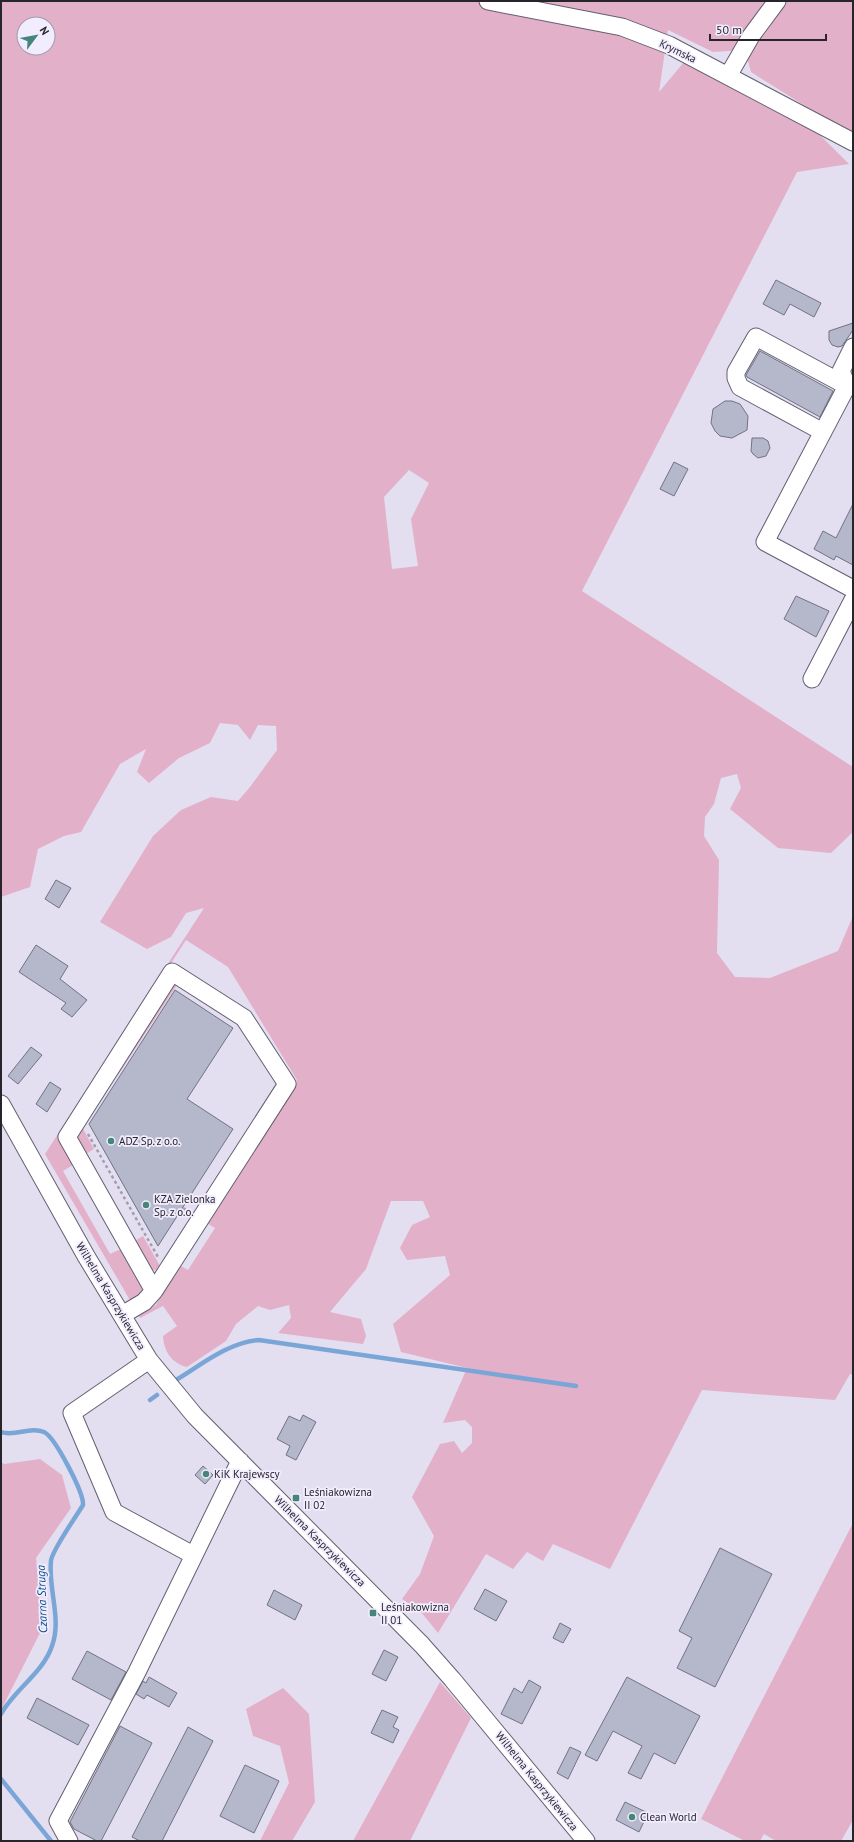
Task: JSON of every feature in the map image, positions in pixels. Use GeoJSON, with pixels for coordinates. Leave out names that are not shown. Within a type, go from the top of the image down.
{"type":"FeatureCollection","features":[{"type":"Feature","properties":{"kind":"street","name":"Krymska"},"geometry":{"type":"LineString","coordinates":[[488,1],[622,27],[669,45],[853,142]]}},
{"type":"Feature","properties":{"kind":"street"},"geometry":{"type":"LineString","coordinates":[[728,76],[751,36],[777,1]]}},
{"type":"Feature","properties":{"kind":"street"},"geometry":{"type":"LineString","coordinates":[[822,432],[740,387],[736,378],[736,372],[756,336],[847,386]]}},
{"type":"Feature","properties":{"kind":"street"},"geometry":{"type":"LineString","coordinates":[[847,386],[841,371],[853,347]]}},
{"type":"Feature","properties":{"kind":"street"},"geometry":{"type":"LineString","coordinates":[[847,386],[765,542],[853,589]]}},
{"type":"Feature","properties":{"kind":"street"},"geometry":{"type":"LineString","coordinates":[[812,679],[853,600]]}},
{"type":"Feature","properties":{"kind":"street"},"geometry":{"type":"LineString","coordinates":[[122,1315],[144,1302],[154,1291],[287,1084],[244,1018],[172,972],[67,1137],[154,1291]]}},
{"type":"Feature","properties":{"kind":"street","name":"Wilhelma Kasprzykiewicza"},"geometry":{"type":"LineString","coordinates":[[1,1104],[149,1360],[195,1416],[417,1640],[452,1679],[586,1841]]}},
{"type":"Feature","properties":{"kind":"street"},"geometry":{"type":"LineString","coordinates":[[149,1360],[72,1413],[114,1512],[193,1555]]}},
{"type":"Feature","properties":{"kind":"street"},"geometry":{"type":"LineString","coordinates":[[69,1841],[58,1821],[137,1672],[240,1461]]}},
{"type":"Feature","properties":{"kind":"path"},"geometry":{"type":"LineString","coordinates":[[79,1118],[166,1272]]}},
{"type":"Feature","properties":{"kind":"shaded area"},"geometry":{"type":"Polygon","coordinates":[[[1,1],[853,1],[853,133],[839,127],[751,72],[745,50],[713,52],[668,30],[659,92],[684,62],[815,130],[849,164],[797,172],[582,591],[853,767],[853,832],[831,853],[778,848],[730,809],[741,788],[737,774],[721,778],[714,804],[705,817],[704,836],[719,860],[717,953],[735,977],[770,978],[838,951],[853,916],[853,1375],[850,1374],[835,1400],[702,1390],[610,1569],[553,1544],[543,1561],[527,1552],[513,1569],[486,1554],[438,1633],[421,1612],[402,1599],[420,1574],[434,1536],[412,1497],[440,1444],[454,1441],[462,1453],[472,1443],[472,1427],[465,1420],[443,1423],[467,1368],[401,1352],[393,1324],[450,1275],[445,1256],[407,1260],[400,1248],[412,1225],[430,1217],[423,1201],[391,1201],[366,1269],[330,1312],[361,1319],[366,1336],[363,1344],[278,1333],[291,1318],[289,1305],[270,1310],[258,1306],[236,1324],[226,1341],[187,1367],[177,1363],[169,1356],[165,1347],[163,1336],[177,1326],[163,1306],[140,1318],[139,1316],[156,1305],[181,1266],[188,1270],[215,1228],[205,1222],[297,1080],[228,967],[186,940],[58,1138],[73,1165],[63,1171],[110,1254],[121,1249],[143,1287],[142,1293],[131,1302],[45,1154],[204,908],[186,913],[171,937],[147,949],[100,922],[153,836],[181,810],[211,797],[238,801],[277,750],[276,726],[258,725],[250,740],[238,725],[220,723],[210,743],[179,758],[149,783],[137,772],[146,749],[120,764],[81,832],[64,836],[38,849],[30,887],[1,897],[1,1]],[[409,470],[384,497],[392,569],[418,566],[411,519],[429,483],[409,470]]]}},
{"type":"Feature","properties":{"kind":"shaded area"},"geometry":{"type":"Polygon","coordinates":[[[173,983],[177,985],[118,1075],[117,1074],[85,1125],[82,1119],[173,983]]]}},
{"type":"Feature","properties":{"kind":"shaded area"},"geometry":{"type":"Polygon","coordinates":[[[80,1123],[94,1149],[84,1155],[75,1139],[80,1123]]]}},
{"type":"Feature","properties":{"kind":"shaded area"},"geometry":{"type":"Polygon","coordinates":[[[143,1236],[160,1266],[156,1270],[150,1270],[133,1242],[143,1236]]]}},
{"type":"Feature","properties":{"kind":"shaded area"},"geometry":{"type":"Polygon","coordinates":[[[40,1459],[62,1475],[71,1508],[36,1558],[42,1629],[1,1710],[1,1462],[4,1464],[40,1459]]]}},
{"type":"Feature","properties":{"kind":"shaded area"},"geometry":{"type":"Polygon","coordinates":[[[853,1523],[853,1820],[841,1841],[776,1841],[764,1834],[760,1841],[745,1841],[701,1819],[853,1523]]]}},
{"type":"Feature","properties":{"kind":"shaded area"},"geometry":{"type":"Polygon","coordinates":[[[440,1682],[471,1718],[410,1841],[353,1841],[440,1682]]]}},
{"type":"Feature","properties":{"kind":"shaded area"},"geometry":{"type":"Polygon","coordinates":[[[283,1688],[309,1714],[315,1802],[292,1841],[260,1841],[289,1783],[280,1746],[253,1736],[246,1709],[283,1688]]]}},
{"type":"Feature","properties":{"kind":"building"},"geometry":{"type":"Polygon","coordinates":[[[776,280],[821,303],[814,317],[790,304],[784,315],[763,304],[776,280]]]}},
{"type":"Feature","properties":{"kind":"building"},"geometry":{"type":"Polygon","coordinates":[[[853,323],[853,330],[842,346],[838,347],[832,345],[829,340],[829,331],[853,323]]]}},
{"type":"Feature","properties":{"kind":"building"},"geometry":{"type":"Polygon","coordinates":[[[760,351],[833,391],[820,417],[747,377],[746,375],[760,351]]]}},
{"type":"Feature","properties":{"kind":"building"},"geometry":{"type":"Polygon","coordinates":[[[725,401],[732,401],[740,404],[748,416],[747,430],[732,438],[720,436],[715,431],[711,423],[713,409],[725,401]]]}},
{"type":"Feature","properties":{"kind":"building"},"geometry":{"type":"Polygon","coordinates":[[[752,438],[763,438],[768,441],[770,448],[766,456],[758,458],[753,454],[751,451],[752,438]]]}},
{"type":"Feature","properties":{"kind":"building"},"geometry":{"type":"Polygon","coordinates":[[[674,462],[688,469],[674,496],[660,489],[674,462]]]}},
{"type":"Feature","properties":{"kind":"building"},"geometry":{"type":"Polygon","coordinates":[[[853,504],[853,565],[836,556],[834,560],[814,549],[823,531],[836,538],[853,504]]]}},
{"type":"Feature","properties":{"kind":"building"},"geometry":{"type":"Polygon","coordinates":[[[796,596],[829,611],[816,637],[784,619],[796,596]]]}},
{"type":"Feature","properties":{"kind":"building"},"geometry":{"type":"Polygon","coordinates":[[[56,880],[71,888],[59,908],[45,899],[56,880]]]}},
{"type":"Feature","properties":{"kind":"building"},"geometry":{"type":"Polygon","coordinates":[[[36,945],[68,966],[60,979],[87,1000],[72,1017],[61,1009],[66,1003],[19,972],[36,945]]]}},
{"type":"Feature","properties":{"kind":"building"},"geometry":{"type":"Polygon","coordinates":[[[175,990],[233,1028],[187,1099],[233,1129],[158,1246],[89,1124],[175,990]]]}},
{"type":"Feature","properties":{"kind":"building"},"geometry":{"type":"Polygon","coordinates":[[[31,1047],[42,1055],[18,1084],[8,1076],[31,1047]]]}},
{"type":"Feature","properties":{"kind":"building"},"geometry":{"type":"Polygon","coordinates":[[[50,1082],[61,1089],[47,1112],[36,1104],[50,1082]]]}},
{"type":"Feature","properties":{"kind":"building"},"geometry":{"type":"Polygon","coordinates":[[[303,1415],[316,1422],[296,1460],[286,1455],[290,1446],[277,1439],[289,1416],[300,1421],[303,1415]]]}},
{"type":"Feature","properties":{"kind":"building"},"geometry":{"type":"Polygon","coordinates":[[[203,1466],[213,1475],[205,1484],[195,1475],[203,1466]]]}},
{"type":"Feature","properties":{"kind":"building"},"geometry":{"type":"Polygon","coordinates":[[[720,1548],[772,1574],[715,1687],[677,1668],[692,1638],[679,1631],[720,1548]]]}},
{"type":"Feature","properties":{"kind":"building"},"geometry":{"type":"Polygon","coordinates":[[[485,1589],[507,1601],[496,1621],[474,1609],[485,1589]]]}},
{"type":"Feature","properties":{"kind":"building"},"geometry":{"type":"Polygon","coordinates":[[[274,1590],[302,1605],[295,1620],[267,1605],[274,1590]]]}},
{"type":"Feature","properties":{"kind":"building"},"geometry":{"type":"Polygon","coordinates":[[[560,1623],[571,1629],[563,1643],[553,1638],[560,1623]]]}},
{"type":"Feature","properties":{"kind":"building"},"geometry":{"type":"Polygon","coordinates":[[[384,1650],[398,1657],[386,1681],[372,1674],[384,1650]]]}},
{"type":"Feature","properties":{"kind":"building"},"geometry":{"type":"Polygon","coordinates":[[[87,1651],[126,1672],[111,1700],[72,1679],[87,1651]]]}},
{"type":"Feature","properties":{"kind":"building"},"geometry":{"type":"Polygon","coordinates":[[[149,1677],[177,1693],[169,1707],[147,1695],[144,1699],[136,1694],[143,1681],[146,1683],[149,1677]]]}},
{"type":"Feature","properties":{"kind":"building"},"geometry":{"type":"Polygon","coordinates":[[[627,1677],[700,1716],[675,1764],[654,1753],[641,1779],[628,1773],[642,1746],[613,1731],[597,1761],[585,1755],[627,1677]]]}},
{"type":"Feature","properties":{"kind":"building"},"geometry":{"type":"Polygon","coordinates":[[[529,1680],[541,1687],[522,1724],[501,1714],[514,1688],[522,1693],[529,1680]]]}},
{"type":"Feature","properties":{"kind":"building"},"geometry":{"type":"Polygon","coordinates":[[[37,1698],[89,1725],[78,1745],[27,1718],[37,1698]]]}},
{"type":"Feature","properties":{"kind":"building"},"geometry":{"type":"Polygon","coordinates":[[[382,1710],[398,1717],[393,1727],[399,1730],[393,1743],[371,1733],[382,1710]]]}},
{"type":"Feature","properties":{"kind":"building"},"geometry":{"type":"Polygon","coordinates":[[[120,1726],[152,1743],[101,1841],[97,1841],[74,1829],[70,1822],[120,1726]]]}},
{"type":"Feature","properties":{"kind":"building"},"geometry":{"type":"Polygon","coordinates":[[[188,1727],[213,1741],[162,1841],[140,1841],[132,1837],[188,1727]]]}},
{"type":"Feature","properties":{"kind":"building"},"geometry":{"type":"Polygon","coordinates":[[[570,1747],[581,1752],[568,1779],[557,1773],[570,1747]]]}},
{"type":"Feature","properties":{"kind":"building"},"geometry":{"type":"Polygon","coordinates":[[[245,1765],[279,1781],[254,1833],[220,1816],[245,1765]]]}},
{"type":"Feature","properties":{"kind":"building","name":"Clean World"},"geometry":{"type":"Polygon","coordinates":[[[625,1802],[648,1813],[639,1832],[616,1820],[625,1802]]]}},
{"type":"Feature","properties":{"kind":"waterway"},"geometry":{"type":"LineString","coordinates":[[176,1380],[205,1361],[226,1350],[237,1345],[259,1340],[576,1386]]}},
{"type":"Feature","properties":{"kind":"waterway"},"geometry":{"type":"LineString","coordinates":[[150,1400],[157,1395]]}},
{"type":"Feature","properties":{"kind":"waterway","name":"Czarna Struga"},"geometry":{"type":"LineString","coordinates":[[1,1432],[12,1433],[39,1430],[49,1436],[74,1478],[79,1489],[83,1505],[52,1556],[51,1582],[56,1625],[52,1646],[42,1665],[13,1697],[1,1714]]}},
{"type":"Feature","properties":{"kind":"waterway","name":"Czarna Struga"},"geometry":{"type":"LineString","coordinates":[[1,1779],[51,1841]]}},
{"type":"Feature","properties":{"kind":"place","name":"ADZ Sp. z o.o."},"geometry":{"type":"Point","coordinates":[111,1141]}},
{"type":"Feature","properties":{"kind":"place","name":"KZA Zielonka Sp. z o.o."},"geometry":{"type":"Point","coordinates":[146,1205]}},
{"type":"Feature","properties":{"kind":"place","name":"KiK Krajewscy"},"geometry":{"type":"Point","coordinates":[206,1474]}},
{"type":"Feature","properties":{"kind":"place","name":"Leśniakowizna II 02"},"geometry":{"type":"Point","coordinates":[296,1498]}},
{"type":"Feature","properties":{"kind":"place","name":"Leśniakowizna II 01"},"geometry":{"type":"Point","coordinates":[373,1613]}},
{"type":"Feature","properties":{"kind":"place","name":"Clean World"},"geometry":{"type":"Point","coordinates":[632,1817]}}]}
